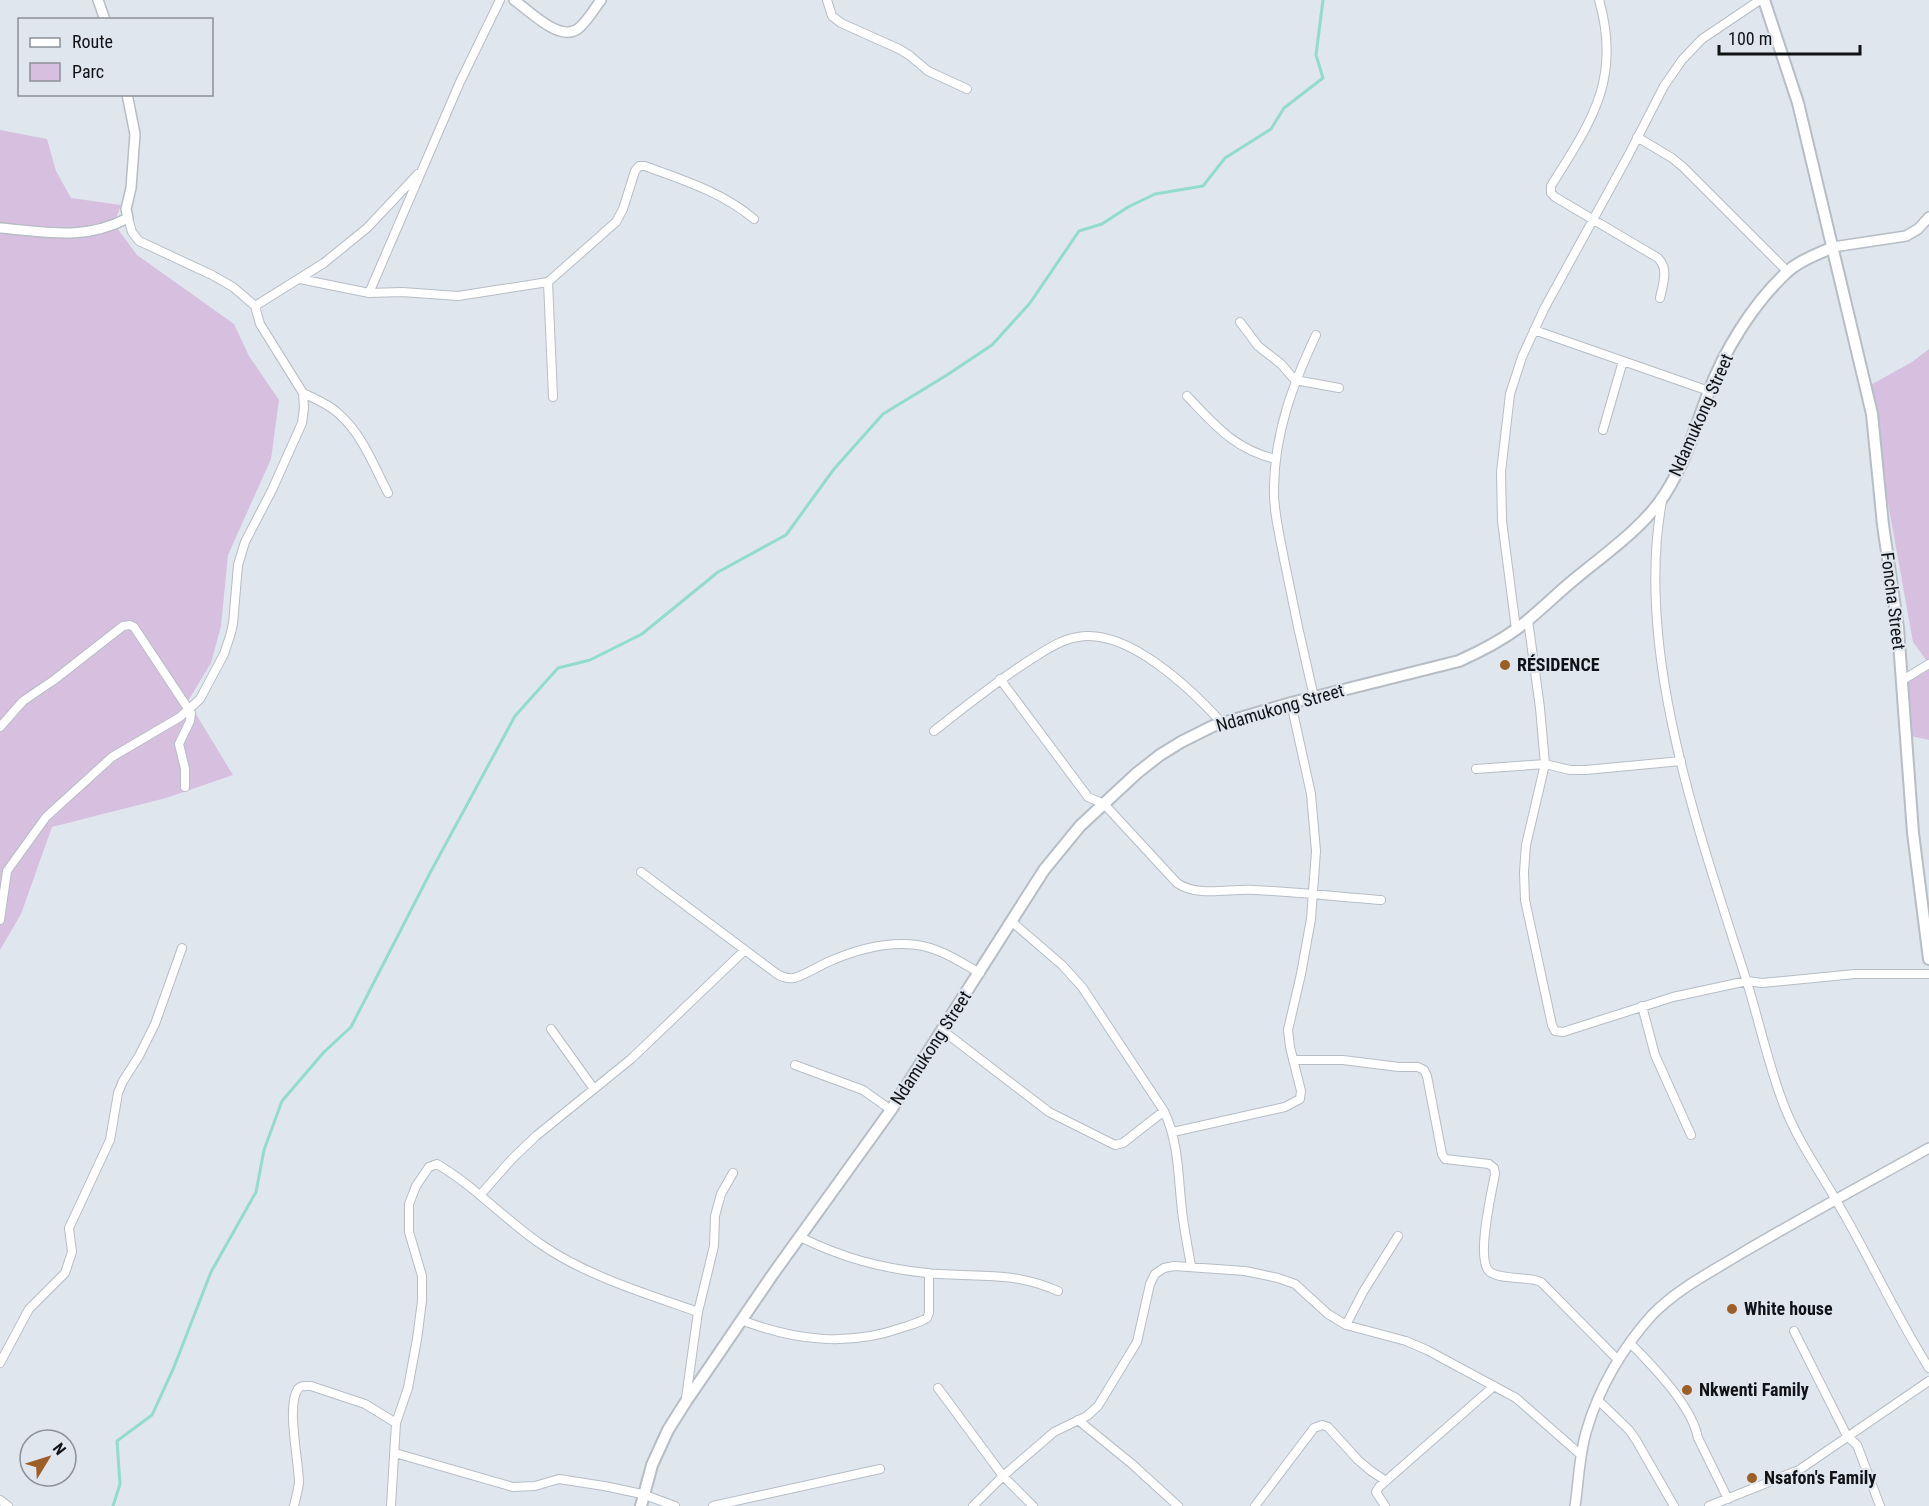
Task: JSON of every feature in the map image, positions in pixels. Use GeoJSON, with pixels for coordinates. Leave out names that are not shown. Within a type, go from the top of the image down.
{"type":"FeatureCollection","features":[{"type":"Feature","properties":{"kind":"main road","name":"Foncha Street"},"geometry":{"type":"LineString","coordinates":[[1762,0],[1798,103],[1872,414],[1883,525],[1898,628],[1913,833],[1929,959]]}},
{"type":"Feature","properties":{"kind":"main road","name":"Ndamukong Street"},"geometry":{"type":"LineString","coordinates":[[642,1500],[652,1465],[668,1430],[685,1403],[741,1320],[891,1110],[1044,870],[1063,845],[1137,773],[1181,742],[1222,723],[1291,703],[1459,661],[1484,650],[1528,620],[1615,547],[1663,497],[1685,455],[1724,359],[1743,326],[1764,297],[1787,272],[1833,247]]}},
{"type":"Feature","properties":{"kind":"street"},"geometry":{"type":"LineString","coordinates":[[98,0],[104,18]]}},
{"type":"Feature","properties":{"kind":"street"},"geometry":{"type":"LineString","coordinates":[[369,293],[459,82],[500,0]]}},
{"type":"Feature","properties":{"kind":"street"},"geometry":{"type":"LineString","coordinates":[[514,0],[558,32],[571,33],[580,28],[601,0]]}},
{"type":"Feature","properties":{"kind":"street"},"geometry":{"type":"LineString","coordinates":[[827,0],[832,16],[841,23],[899,49],[928,72],[968,89]]}},
{"type":"Feature","properties":{"kind":"street"},"geometry":{"type":"LineString","coordinates":[[1599,0],[1608,47],[1607,66],[1601,93],[1588,126],[1551,186],[1551,193],[1658,258],[1665,270],[1660,298]]}},
{"type":"Feature","properties":{"kind":"street"},"geometry":{"type":"LineString","coordinates":[[1516,629],[1502,521],[1501,472],[1510,394],[1522,357],[1534,330],[1664,86],[1682,60],[1702,39],[1762,0]]}},
{"type":"Feature","properties":{"kind":"street"},"geometry":{"type":"LineString","coordinates":[[0,920],[7,871],[46,817],[112,757],[189,710],[200,699],[224,654],[233,624],[241,552],[302,423],[303,393],[260,324],[255,306],[233,287],[139,241],[132,232],[126,209],[131,188],[135,134],[127,96]]}},
{"type":"Feature","properties":{"kind":"street"},"geometry":{"type":"LineString","coordinates":[[1637,137],[1683,167],[1787,272]]}},
{"type":"Feature","properties":{"kind":"street"},"geometry":{"type":"LineString","coordinates":[[300,279],[369,293],[402,292],[458,296],[548,282],[616,222],[623,209],[635,171],[639,166],[645,166],[706,188],[725,198],[754,219]]}},
{"type":"Feature","properties":{"kind":"street"},"geometry":{"type":"LineString","coordinates":[[255,306],[324,263],[367,228],[422,170]]}},
{"type":"Feature","properties":{"kind":"street"},"geometry":{"type":"LineString","coordinates":[[1833,247],[1906,236],[1918,229],[1929,217]]}},
{"type":"Feature","properties":{"kind":"street"},"geometry":{"type":"LineString","coordinates":[[0,228],[79,233],[110,228],[128,218]]}},
{"type":"Feature","properties":{"kind":"street"},"geometry":{"type":"LineString","coordinates":[[548,282],[553,396]]}},
{"type":"Feature","properties":{"kind":"street"},"geometry":{"type":"LineString","coordinates":[[1240,322],[1258,346],[1281,364],[1295,380],[1340,388]]}},
{"type":"Feature","properties":{"kind":"street"},"geometry":{"type":"LineString","coordinates":[[1534,330],[1709,392]]}},
{"type":"Feature","properties":{"kind":"street"},"geometry":{"type":"LineString","coordinates":[[1314,697],[1278,526],[1274,489],[1276,459],[1284,413],[1295,380],[1316,334]]}},
{"type":"Feature","properties":{"kind":"street"},"geometry":{"type":"LineString","coordinates":[[1603,430],[1623,361]]}},
{"type":"Feature","properties":{"kind":"street"},"geometry":{"type":"LineString","coordinates":[[303,393],[338,412],[347,422],[361,441],[388,493]]}},
{"type":"Feature","properties":{"kind":"street"},"geometry":{"type":"LineString","coordinates":[[1187,396],[1235,443],[1260,456],[1276,459]]}},
{"type":"Feature","properties":{"kind":"street"},"geometry":{"type":"LineString","coordinates":[[1663,497],[1657,536],[1657,613],[1664,682],[1702,843],[1785,1108],[1813,1164],[1836,1200],[1908,1336],[1929,1368]]}},
{"type":"Feature","properties":{"kind":"street"},"geometry":{"type":"LineString","coordinates":[[1528,620],[1545,765],[1526,845],[1525,900],[1555,1031],[1563,1032],[1673,997],[1747,981],[1761,983],[1855,974],[1929,975]]}},
{"type":"Feature","properties":{"kind":"street"},"geometry":{"type":"LineString","coordinates":[[0,727],[34,693],[123,626],[130,625],[134,627],[192,716],[178,744],[185,769],[185,787]]}},
{"type":"Feature","properties":{"kind":"street"},"geometry":{"type":"LineString","coordinates":[[934,731],[1000,679],[1066,640],[1080,636],[1096,637],[1131,646],[1187,687],[1222,723]]}},
{"type":"Feature","properties":{"kind":"street"},"geometry":{"type":"LineString","coordinates":[[1901,681],[1929,664]]}},
{"type":"Feature","properties":{"kind":"street"},"geometry":{"type":"LineString","coordinates":[[1000,679],[1088,797],[1104,804],[1185,889],[1198,891],[1253,890],[1381,900]]}},
{"type":"Feature","properties":{"kind":"street"},"geometry":{"type":"LineString","coordinates":[[1173,1132],[1294,1104],[1300,1099],[1288,1030],[1311,919],[1316,851],[1309,784],[1291,703]]}},
{"type":"Feature","properties":{"kind":"street"},"geometry":{"type":"LineString","coordinates":[[1476,769],[1545,765],[1570,770],[1586,770],[1681,761]]}},
{"type":"Feature","properties":{"kind":"street"},"geometry":{"type":"LineString","coordinates":[[641,873],[785,978],[794,978],[861,950],[897,944],[931,948],[980,973]]}},
{"type":"Feature","properties":{"kind":"street"},"geometry":{"type":"LineString","coordinates":[[1011,921],[1062,965],[1082,987],[1164,1111],[1173,1132],[1180,1170],[1182,1212],[1191,1266]]}},
{"type":"Feature","properties":{"kind":"street"},"geometry":{"type":"LineString","coordinates":[[0,1363],[29,1309],[64,1273],[72,1252],[69,1228],[110,1140],[118,1093],[155,1024],[182,948]]}},
{"type":"Feature","properties":{"kind":"street"},"geometry":{"type":"LineString","coordinates":[[481,1194],[536,1136],[632,1059],[745,950]]}},
{"type":"Feature","properties":{"kind":"street"},"geometry":{"type":"LineString","coordinates":[[1642,1006],[1655,1055],[1691,1135]]}},
{"type":"Feature","properties":{"kind":"street"},"geometry":{"type":"LineString","coordinates":[[551,1029],[594,1089]]}},
{"type":"Feature","properties":{"kind":"street"},"geometry":{"type":"LineString","coordinates":[[942,1030],[1049,1112],[1115,1145],[1122,1143],[1164,1111]]}},
{"type":"Feature","properties":{"kind":"street"},"geometry":{"type":"LineString","coordinates":[[1293,1060],[1361,1061],[1399,1067],[1418,1067],[1424,1070],[1445,1159],[1489,1164],[1494,1168],[1485,1237],[1486,1266],[1490,1272],[1532,1278],[1541,1282],[1618,1360]]}},
{"type":"Feature","properties":{"kind":"street"},"geometry":{"type":"LineString","coordinates":[[795,1065],[863,1090],[891,1110]]}},
{"type":"Feature","properties":{"kind":"street"},"geometry":{"type":"LineString","coordinates":[[1575,1506],[1581,1455],[1587,1428],[1618,1360],[1652,1315],[1690,1284],[1810,1213],[1929,1148]]}},
{"type":"Feature","properties":{"kind":"street"},"geometry":{"type":"LineString","coordinates":[[391,1506],[396,1423],[408,1388],[422,1301],[422,1276],[409,1232],[408,1204],[416,1186],[429,1167],[437,1164],[481,1194],[526,1234],[562,1257],[628,1288],[698,1312]]}},
{"type":"Feature","properties":{"kind":"street"},"geometry":{"type":"LineString","coordinates":[[685,1403],[698,1312],[714,1246],[718,1204],[733,1173]]}},
{"type":"Feature","properties":{"kind":"street"},"geometry":{"type":"LineString","coordinates":[[1346,1325],[1363,1292],[1398,1236]]}},
{"type":"Feature","properties":{"kind":"street"},"geometry":{"type":"LineString","coordinates":[[800,1237],[830,1252],[879,1266],[929,1273],[1006,1276],[1042,1284],[1058,1291]]}},
{"type":"Feature","properties":{"kind":"street"},"geometry":{"type":"LineString","coordinates":[[973,1506],[1003,1476],[1054,1432],[1087,1416],[1098,1406],[1137,1342],[1150,1284],[1155,1274],[1164,1268],[1191,1266],[1245,1271],[1295,1284],[1328,1314],[1346,1325],[1406,1341],[1494,1386],[1530,1410],[1581,1455]]}},
{"type":"Feature","properties":{"kind":"street"},"geometry":{"type":"LineString","coordinates":[[741,1320],[808,1339],[856,1339],[881,1335],[927,1318],[929,1273]]}},
{"type":"Feature","properties":{"kind":"street"},"geometry":{"type":"LineString","coordinates":[[1794,1331],[1847,1436],[1857,1445],[1880,1506]]}},
{"type":"Feature","properties":{"kind":"street"},"geometry":{"type":"LineString","coordinates":[[1630,1343],[1658,1371],[1682,1406],[1697,1431],[1698,1438],[1728,1499]]}},
{"type":"Feature","properties":{"kind":"street"},"geometry":{"type":"LineString","coordinates":[[1709,1506],[1799,1470],[1929,1381]]}},
{"type":"Feature","properties":{"kind":"street"},"geometry":{"type":"LineString","coordinates":[[294,1506],[299,1484],[293,1421],[295,1398],[298,1390],[304,1385],[365,1404],[396,1423]]}},
{"type":"Feature","properties":{"kind":"street"},"geometry":{"type":"LineString","coordinates":[[1385,1506],[1376,1492],[1379,1487],[1494,1386]]}},
{"type":"Feature","properties":{"kind":"street"},"geometry":{"type":"LineString","coordinates":[[939,1388],[1003,1476],[1033,1506]]}},
{"type":"Feature","properties":{"kind":"street"},"geometry":{"type":"LineString","coordinates":[[1598,1401],[1629,1430],[1674,1506]]}},
{"type":"Feature","properties":{"kind":"street"},"geometry":{"type":"LineString","coordinates":[[1078,1420],[1132,1464],[1178,1506]]}},
{"type":"Feature","properties":{"kind":"street"},"geometry":{"type":"LineString","coordinates":[[1255,1506],[1314,1428],[1322,1425],[1328,1427],[1371,1472],[1386,1481]]}},
{"type":"Feature","properties":{"kind":"street"},"geometry":{"type":"LineString","coordinates":[[395,1454],[513,1487],[535,1486],[559,1479],[604,1486],[642,1500],[675,1506]]}},
{"type":"Feature","properties":{"kind":"street"},"geometry":{"type":"LineString","coordinates":[[713,1506],[880,1469]]}},
{"type":"Feature","properties":{"kind":"street"},"geometry":{"type":"LineString","coordinates":[[0,1500],[8,1506]]}},
{"type":"Feature","properties":{"kind":"green space"},"geometry":{"type":"Polygon","coordinates":[[[0,130],[47,139],[56,171],[71,198],[121,205],[114,224],[137,255],[234,324],[249,356],[279,400],[271,459],[228,555],[221,626],[211,663],[188,701],[233,775],[166,798],[52,827],[21,914],[0,950],[0,130]]]}},
{"type":"Feature","properties":{"kind":"green space"},"geometry":{"type":"Polygon","coordinates":[[[1929,349],[1929,664],[1913,642],[1867,387],[1912,362],[1929,349]]]}},
{"type":"Feature","properties":{"kind":"green space"},"geometry":{"type":"Polygon","coordinates":[[[1922,669],[1929,669],[1929,740],[1906,735],[1901,681],[1922,669]]]}},
{"type":"Feature","properties":{"kind":"waterway"},"geometry":{"type":"LineString","coordinates":[[113,1506],[120,1484],[117,1441],[152,1415],[174,1367],[211,1272],[256,1192],[264,1150],[282,1101],[324,1052],[351,1027],[430,873],[515,716],[558,668],[590,660],[642,634],[718,572],[786,535],[834,469],[883,414],[992,345],[1030,303],[1079,231],[1102,224],[1128,207],[1155,194],[1203,186],[1225,158],[1271,129],[1284,108],[1323,78],[1316,55],[1323,0]]}},
{"type":"Feature","properties":{"kind":"place","name":"RÉSIDENCE"},"geometry":{"type":"Point","coordinates":[1505,665]}},
{"type":"Feature","properties":{"kind":"place","name":"White house"},"geometry":{"type":"Point","coordinates":[1732,1309]}},
{"type":"Feature","properties":{"kind":"place","name":"Nkwenti Family"},"geometry":{"type":"Point","coordinates":[1687,1390]}},
{"type":"Feature","properties":{"kind":"place","name":"Nsafon's Family"},"geometry":{"type":"Point","coordinates":[1752,1478]}}]}
